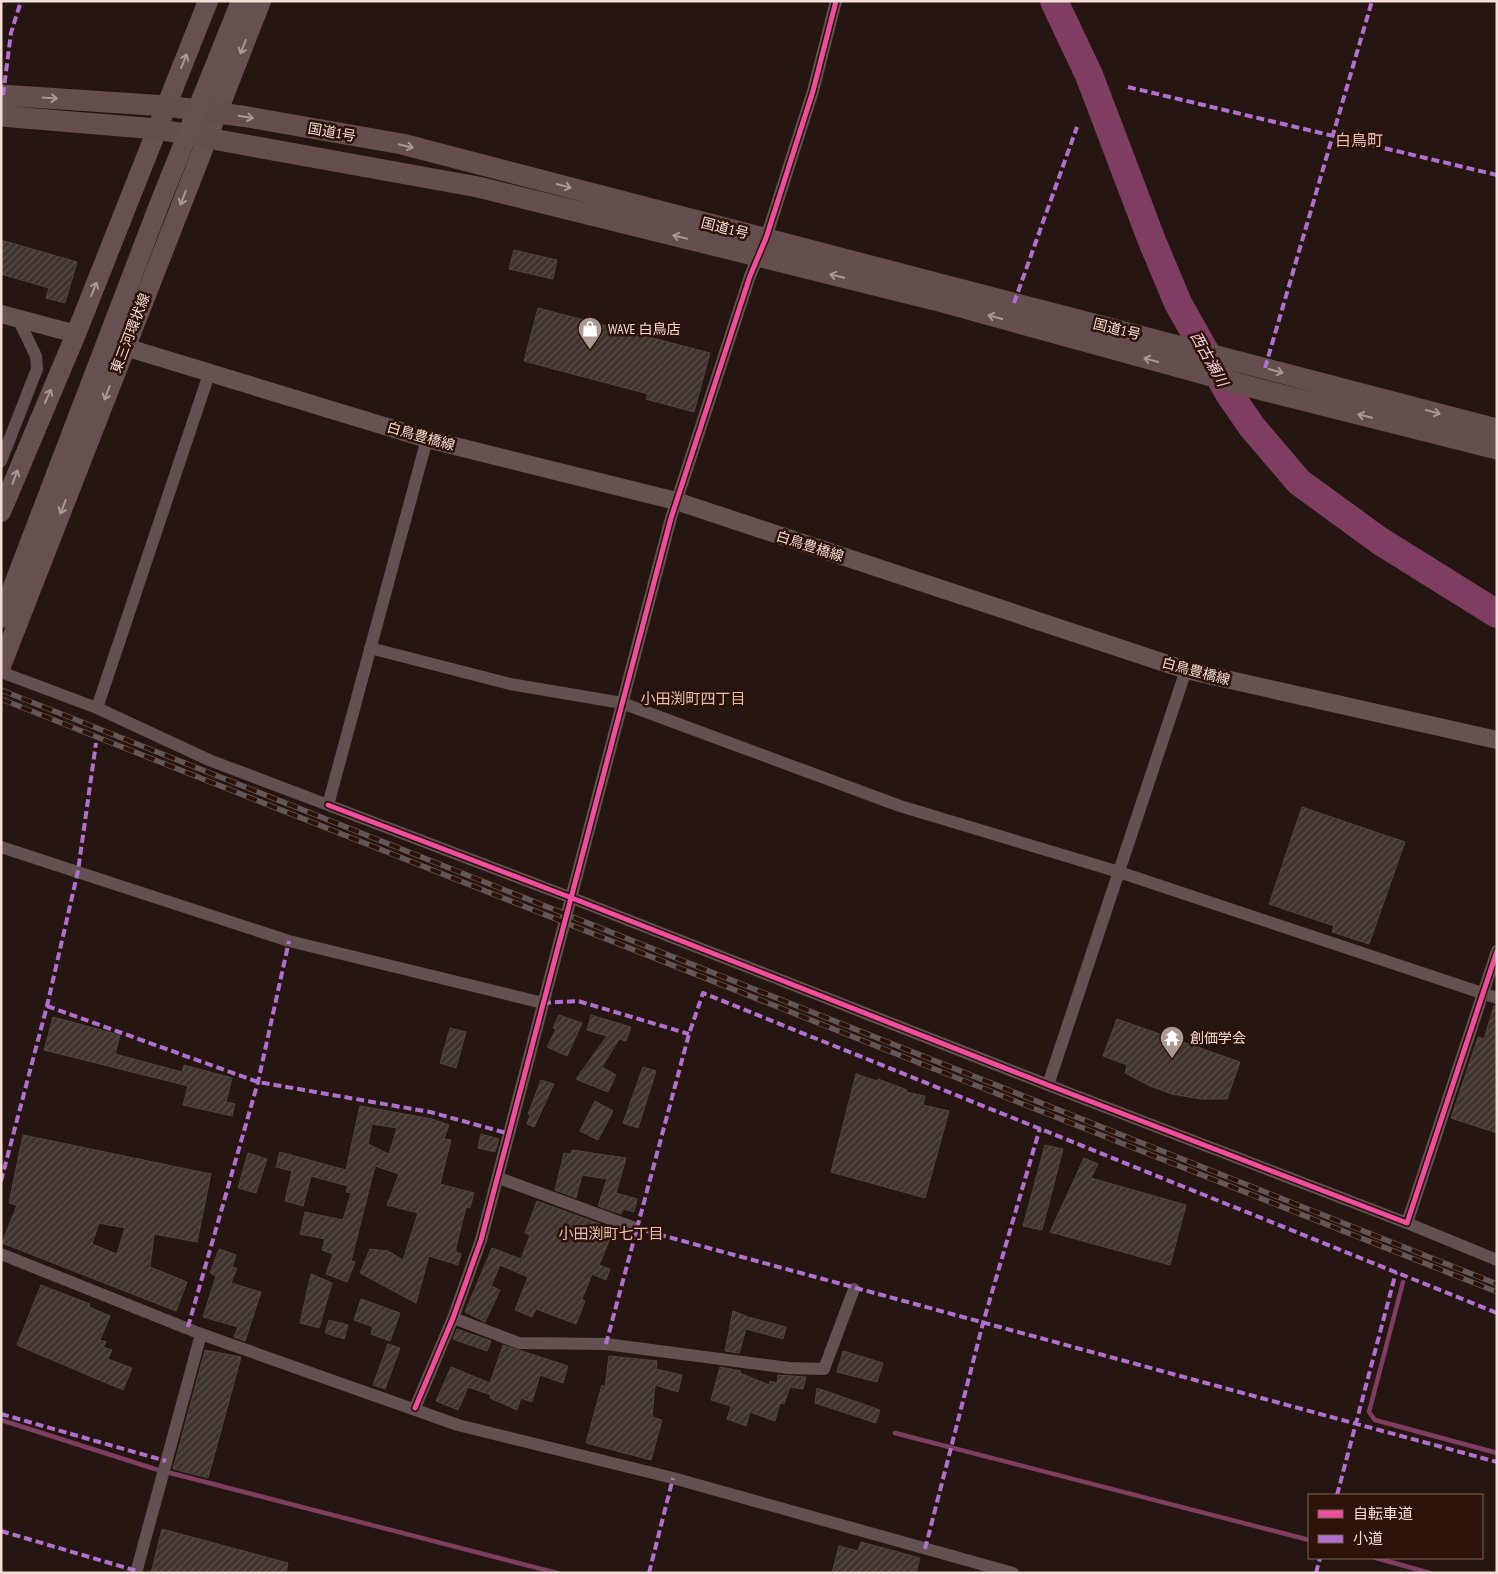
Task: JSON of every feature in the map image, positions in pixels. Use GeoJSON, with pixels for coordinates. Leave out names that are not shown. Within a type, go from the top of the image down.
{"type":"FeatureCollection","features":[{"type":"Feature","properties":{"kind":"highway","name":"国道1号"},"geometry":{"type":"LineString","coordinates":[[1,95],[167,106],[402,144],[935,300],[1262,390],[1497,449]]}},
{"type":"Feature","properties":{"kind":"highway","name":"国道1号"},"geometry":{"type":"LineString","coordinates":[[1,116],[157,129],[207,136],[478,187],[762,248],[1177,345],[1497,429]]}},
{"type":"Feature","properties":{"kind":"main road"},"geometry":{"type":"LineString","coordinates":[[1,512],[29,441],[76,334],[208,1]]}},
{"type":"Feature","properties":{"kind":"main road","name":"東三河環状線"},"geometry":{"type":"LineString","coordinates":[[1,618],[159,205],[241,1]]}},
{"type":"Feature","properties":{"kind":"main road","name":"東三河環状線"},"geometry":{"type":"LineString","coordinates":[[1,666],[261,1]]}},
{"type":"Feature","properties":{"kind":"main road"},"geometry":{"type":"LineString","coordinates":[[1,314],[76,334]]}},
{"type":"Feature","properties":{"kind":"main road","name":"白鳥豊橋線"},"geometry":{"type":"LineString","coordinates":[[125,347],[210,371],[427,439],[676,501],[1186,670],[1497,740]]}},
{"type":"Feature","properties":{"kind":"street"},"geometry":{"type":"LineString","coordinates":[[415,1408],[453,1318],[481,1240],[499,1178],[676,501],[813,91],[836,1]]}},
{"type":"Feature","properties":{"kind":"street"},"geometry":{"type":"LineString","coordinates":[[1,461],[37,369],[36,356],[18,318]]}},
{"type":"Feature","properties":{"kind":"street"},"geometry":{"type":"LineString","coordinates":[[97,708],[210,371]]}},
{"type":"Feature","properties":{"kind":"street"},"geometry":{"type":"LineString","coordinates":[[328,805],[427,439]]}},
{"type":"Feature","properties":{"kind":"street"},"geometry":{"type":"LineString","coordinates":[[370,648],[510,684],[622,703],[900,806],[1119,872],[1497,998]]}},
{"type":"Feature","properties":{"kind":"street"},"geometry":{"type":"LineString","coordinates":[[1048,1085],[1186,670]]}},
{"type":"Feature","properties":{"kind":"street"},"geometry":{"type":"LineString","coordinates":[[1,672],[97,708],[209,760],[572,898],[1048,1085],[1407,1223],[1497,1260]]}},
{"type":"Feature","properties":{"kind":"street"},"geometry":{"type":"LineString","coordinates":[[1,847],[289,941],[543,1004]]}},
{"type":"Feature","properties":{"kind":"street"},"geometry":{"type":"LineString","coordinates":[[1407,1223],[1497,951]]}},
{"type":"Feature","properties":{"kind":"street"},"geometry":{"type":"LineString","coordinates":[[499,1178],[635,1228]]}},
{"type":"Feature","properties":{"kind":"street"},"geometry":{"type":"LineString","coordinates":[[1,1254],[201,1334],[415,1408],[458,1425],[673,1478],[1013,1573]]}},
{"type":"Feature","properties":{"kind":"street"},"geometry":{"type":"LineString","coordinates":[[453,1318],[518,1343],[606,1344],[789,1368],[824,1369],[854,1289]]}},
{"type":"Feature","properties":{"kind":"street"},"geometry":{"type":"LineString","coordinates":[[136,1573],[201,1334]]}},
{"type":"Feature","properties":{"kind":"building"},"geometry":{"type":"Polygon","coordinates":[[[1,240],[77,262],[65,303],[46,298],[49,288],[1,274],[1,240]]]}},
{"type":"Feature","properties":{"kind":"building"},"geometry":{"type":"Polygon","coordinates":[[[514,250],[557,260],[553,279],[509,269],[514,250]]]}},
{"type":"Feature","properties":{"kind":"building","name":"WAVE 白鳥店"},"geometry":{"type":"Polygon","coordinates":[[[538,308],[710,353],[694,412],[646,399],[648,394],[524,361],[538,308]]]}},
{"type":"Feature","properties":{"kind":"building"},"geometry":{"type":"Polygon","coordinates":[[[1302,807],[1405,842],[1369,944],[1332,932],[1334,926],[1269,904],[1302,807]]]}},
{"type":"Feature","properties":{"kind":"building"},"geometry":{"type":"Polygon","coordinates":[[[1494,1006],[1497,1006],[1497,1133],[1451,1118],[1478,1037],[1484,1039],[1494,1006]]]}},
{"type":"Feature","properties":{"kind":"building"},"geometry":{"type":"Polygon","coordinates":[[[559,1015],[582,1023],[567,1056],[547,1047],[556,1029],[553,1028],[559,1015]]]}},
{"type":"Feature","properties":{"kind":"building"},"geometry":{"type":"Polygon","coordinates":[[[591,1015],[631,1027],[626,1041],[619,1039],[602,1067],[616,1075],[608,1092],[576,1079],[607,1036],[587,1030],[591,1015]]]}},
{"type":"Feature","properties":{"kind":"building"},"geometry":{"type":"Polygon","coordinates":[[[53,1017],[120,1035],[115,1054],[182,1072],[184,1065],[232,1078],[226,1102],[235,1104],[232,1116],[183,1105],[188,1086],[44,1050],[53,1017]]]}},
{"type":"Feature","properties":{"kind":"building","name":"創価学会"},"geometry":{"type":"Polygon","coordinates":[[[1117,1019],[1240,1062],[1227,1099],[1201,1099],[1172,1094],[1150,1086],[1125,1073],[1127,1065],[1103,1056],[1117,1019]]]}},
{"type":"Feature","properties":{"kind":"building"},"geometry":{"type":"Polygon","coordinates":[[[450,1028],[466,1032],[456,1068],[440,1063],[450,1028]]]}},
{"type":"Feature","properties":{"kind":"building"},"geometry":{"type":"Polygon","coordinates":[[[643,1067],[656,1071],[638,1128],[623,1123],[643,1067]]]}},
{"type":"Feature","properties":{"kind":"building"},"geometry":{"type":"Polygon","coordinates":[[[856,1074],[877,1081],[878,1079],[907,1090],[906,1092],[925,1096],[923,1105],[949,1111],[925,1198],[831,1172],[856,1074]]]}},
{"type":"Feature","properties":{"kind":"building"},"geometry":{"type":"Polygon","coordinates":[[[541,1080],[554,1084],[534,1127],[527,1124],[530,1115],[528,1114],[541,1080]]]}},
{"type":"Feature","properties":{"kind":"building"},"geometry":{"type":"Polygon","coordinates":[[[595,1101],[613,1111],[598,1140],[580,1131],[595,1101]]]}},
{"type":"Feature","properties":{"kind":"building"},"geometry":{"type":"Polygon","coordinates":[[[360,1106],[432,1119],[449,1125],[444,1139],[451,1140],[440,1184],[474,1193],[470,1208],[466,1207],[456,1247],[456,1252],[461,1254],[458,1265],[429,1256],[416,1303],[360,1273],[370,1249],[388,1251],[403,1260],[418,1213],[387,1205],[399,1174],[375,1166],[351,1261],[355,1262],[347,1282],[326,1274],[333,1254],[322,1250],[325,1239],[300,1234],[305,1212],[343,1220],[351,1193],[346,1192],[348,1186],[311,1176],[303,1206],[285,1201],[292,1171],[276,1167],[280,1152],[346,1170],[360,1106]],[[372,1124],[368,1144],[389,1154],[397,1128],[372,1124]]]}},
{"type":"Feature","properties":{"kind":"building"},"geometry":{"type":"Polygon","coordinates":[[[481,1134],[499,1139],[495,1152],[478,1148],[481,1134]]]}},
{"type":"Feature","properties":{"kind":"building"},"geometry":{"type":"Polygon","coordinates":[[[23,1135],[211,1174],[197,1242],[154,1234],[150,1267],[187,1282],[176,1311],[2,1243],[17,1205],[9,1203],[23,1135]],[[99,1223],[92,1244],[117,1254],[125,1228],[99,1223]]]}},
{"type":"Feature","properties":{"kind":"building"},"geometry":{"type":"Polygon","coordinates":[[[1045,1145],[1063,1149],[1042,1230],[1023,1226],[1045,1145]]]}},
{"type":"Feature","properties":{"kind":"building"},"geometry":{"type":"Polygon","coordinates":[[[572,1150],[626,1158],[616,1193],[637,1199],[634,1212],[623,1209],[621,1214],[598,1206],[607,1179],[582,1175],[576,1198],[555,1190],[564,1153],[571,1154],[572,1150]]]}},
{"type":"Feature","properties":{"kind":"building"},"geometry":{"type":"Polygon","coordinates":[[[248,1153],[267,1159],[256,1193],[238,1188],[248,1153]]]}},
{"type":"Feature","properties":{"kind":"building"},"geometry":{"type":"Polygon","coordinates":[[[1084,1158],[1098,1164],[1091,1178],[1186,1205],[1170,1265],[1050,1232],[1084,1158]]]}},
{"type":"Feature","properties":{"kind":"building"},"geometry":{"type":"Polygon","coordinates":[[[537,1201],[614,1229],[599,1265],[610,1269],[606,1280],[592,1274],[582,1299],[585,1301],[576,1324],[536,1309],[532,1317],[515,1310],[528,1277],[500,1265],[491,1286],[500,1290],[485,1322],[465,1312],[492,1248],[521,1259],[530,1235],[525,1233],[537,1201]]]}},
{"type":"Feature","properties":{"kind":"building"},"geometry":{"type":"Polygon","coordinates":[[[219,1249],[236,1255],[232,1267],[237,1268],[231,1283],[261,1292],[245,1341],[234,1337],[238,1327],[203,1317],[216,1276],[210,1273],[219,1249]]]}},
{"type":"Feature","properties":{"kind":"building"},"geometry":{"type":"Polygon","coordinates":[[[311,1274],[332,1283],[319,1328],[300,1323],[311,1274]]]}},
{"type":"Feature","properties":{"kind":"building"},"geometry":{"type":"Polygon","coordinates":[[[41,1285],[90,1304],[89,1307],[110,1316],[100,1340],[106,1342],[103,1347],[112,1350],[108,1359],[132,1368],[123,1390],[17,1345],[41,1285]]]}},
{"type":"Feature","properties":{"kind":"building"},"geometry":{"type":"Polygon","coordinates":[[[361,1299],[400,1313],[390,1341],[371,1334],[373,1327],[354,1320],[361,1299]]]}},
{"type":"Feature","properties":{"kind":"building"},"geometry":{"type":"Polygon","coordinates":[[[733,1311],[786,1327],[783,1339],[746,1329],[739,1353],[725,1351],[733,1311]]]}},
{"type":"Feature","properties":{"kind":"building"},"geometry":{"type":"Polygon","coordinates":[[[329,1320],[348,1325],[344,1339],[325,1333],[329,1320]]]}},
{"type":"Feature","properties":{"kind":"building"},"geometry":{"type":"Polygon","coordinates":[[[457,1329],[491,1341],[487,1351],[453,1339],[457,1329]]]}},
{"type":"Feature","properties":{"kind":"building"},"geometry":{"type":"Polygon","coordinates":[[[388,1344],[400,1348],[385,1389],[373,1385],[388,1344]]]}},
{"type":"Feature","properties":{"kind":"building"},"geometry":{"type":"Polygon","coordinates":[[[503,1345],[568,1366],[563,1383],[540,1375],[532,1402],[521,1398],[517,1410],[490,1398],[491,1395],[468,1387],[458,1410],[436,1401],[451,1367],[490,1383],[503,1345]]]}},
{"type":"Feature","properties":{"kind":"building"},"geometry":{"type":"Polygon","coordinates":[[[205,1350],[241,1357],[208,1478],[173,1469],[205,1350]]]}},
{"type":"Feature","properties":{"kind":"building"},"geometry":{"type":"Polygon","coordinates":[[[843,1351],[883,1363],[877,1382],[837,1372],[843,1351]]]}},
{"type":"Feature","properties":{"kind":"building"},"geometry":{"type":"Polygon","coordinates":[[[609,1356],[657,1361],[656,1369],[682,1375],[678,1392],[655,1385],[652,1417],[662,1420],[651,1460],[586,1443],[602,1385],[605,1387],[609,1356]]]}},
{"type":"Feature","properties":{"kind":"building"},"geometry":{"type":"Polygon","coordinates":[[[720,1367],[741,1371],[740,1373],[769,1385],[770,1381],[777,1383],[778,1375],[806,1377],[803,1389],[790,1387],[784,1404],[780,1403],[775,1421],[750,1412],[746,1426],[727,1419],[731,1406],[711,1400],[720,1367]]]}},
{"type":"Feature","properties":{"kind":"building"},"geometry":{"type":"Polygon","coordinates":[[[817,1388],[880,1410],[876,1423],[815,1403],[817,1388]]]}},
{"type":"Feature","properties":{"kind":"building"},"geometry":{"type":"Polygon","coordinates":[[[162,1529],[288,1563],[286,1573],[151,1573],[162,1529]]]}},
{"type":"Feature","properties":{"kind":"building"},"geometry":{"type":"Polygon","coordinates":[[[861,1542],[920,1558],[916,1573],[832,1573],[839,1546],[858,1551],[861,1542]]]}},
{"type":"Feature","properties":{"kind":"waterway","name":"西古瀬川"},"geometry":{"type":"LineString","coordinates":[[1054,1],[1089,75],[1152,241],[1178,303],[1228,392],[1252,427],[1299,482],[1380,541],[1497,614]]}},
{"type":"Feature","properties":{"kind":"waterway"},"geometry":{"type":"LineString","coordinates":[[1403,1282],[1369,1412],[1375,1420],[1497,1453]]}},
{"type":"Feature","properties":{"kind":"waterway"},"geometry":{"type":"LineString","coordinates":[[1,1420],[155,1469],[557,1573]]}},
{"type":"Feature","properties":{"kind":"waterway"},"geometry":{"type":"LineString","coordinates":[[895,1433],[1308,1540]]}},
{"type":"Feature","properties":{"kind":"waterway"},"geometry":{"type":"LineString","coordinates":[[1380,1559],[1430,1573]]}},
{"type":"Feature","properties":{"kind":"railway"},"geometry":{"type":"LineString","coordinates":[[1,690],[1497,1284]]}},
{"type":"Feature","properties":{"kind":"railway"},"geometry":{"type":"LineString","coordinates":[[1,699],[1497,1292]]}},
{"type":"Feature","properties":{"kind":"marked path"},"geometry":{"type":"LineString","coordinates":[[3,95],[11,33],[21,1]]}},
{"type":"Feature","properties":{"kind":"marked path"},"geometry":{"type":"LineString","coordinates":[[1265,368],[1372,1]]}},
{"type":"Feature","properties":{"kind":"marked path"},"geometry":{"type":"LineString","coordinates":[[1128,87],[1497,175]]}},
{"type":"Feature","properties":{"kind":"marked path"},"geometry":{"type":"LineString","coordinates":[[1014,303],[1077,127]]}},
{"type":"Feature","properties":{"kind":"marked path"},"geometry":{"type":"LineString","coordinates":[[1,1181],[47,1006],[78,871],[96,743]]}},
{"type":"Feature","properties":{"kind":"marked path"},"geometry":{"type":"LineString","coordinates":[[188,1327],[258,1082],[289,941]]}},
{"type":"Feature","properties":{"kind":"marked path"},"geometry":{"type":"LineString","coordinates":[[606,1344],[689,1034],[703,993],[1497,1313]]}},
{"type":"Feature","properties":{"kind":"marked path"},"geometry":{"type":"LineString","coordinates":[[543,1003],[578,1001],[689,1034]]}},
{"type":"Feature","properties":{"kind":"marked path"},"geometry":{"type":"LineString","coordinates":[[47,1006],[258,1082],[430,1112],[510,1134]]}},
{"type":"Feature","properties":{"kind":"marked path"},"geometry":{"type":"LineString","coordinates":[[925,1549],[983,1323],[1040,1128]]}},
{"type":"Feature","properties":{"kind":"marked path"},"geometry":{"type":"LineString","coordinates":[[635,1228],[1497,1462]]}},
{"type":"Feature","properties":{"kind":"marked path"},"geometry":{"type":"LineString","coordinates":[[1337,1494],[1396,1272]]}},
{"type":"Feature","properties":{"kind":"marked path"},"geometry":{"type":"LineString","coordinates":[[1,1414],[166,1461]]}},
{"type":"Feature","properties":{"kind":"marked path"},"geometry":{"type":"LineString","coordinates":[[649,1573],[673,1478]]}},
{"type":"Feature","properties":{"kind":"marked path"},"geometry":{"type":"LineString","coordinates":[[1,1531],[137,1571]]}},
{"type":"Feature","properties":{"kind":"marked path"},"geometry":{"type":"LineString","coordinates":[[1316,1573],[1320,1559]]}},
{"type":"Feature","properties":{"kind":"cycle path"},"geometry":{"type":"LineString","coordinates":[[415,1408],[453,1318],[481,1240],[671,518],[750,276],[766,238],[813,91],[836,1]]}},
{"type":"Feature","properties":{"kind":"cycle path"},"geometry":{"type":"LineString","coordinates":[[328,805],[1407,1223],[1497,951]]}},
{"type":"Feature","properties":{"kind":"place","name":"WAVE 白鳥店"},"geometry":{"type":"Point","coordinates":[590,350]}},
{"type":"Feature","properties":{"kind":"place","name":"創価学会"},"geometry":{"type":"Point","coordinates":[1172,1059]}},
{"type":"Feature","properties":{"kind":"district","name":"白鳥町"},"geometry":{"type":"Point","coordinates":[1359,140]}},
{"type":"Feature","properties":{"kind":"district","name":"小田渕町四丁目"},"geometry":{"type":"Point","coordinates":[693,699]}},
{"type":"Feature","properties":{"kind":"district","name":"小田渕町七丁目"},"geometry":{"type":"Point","coordinates":[611,1234]}}]}
